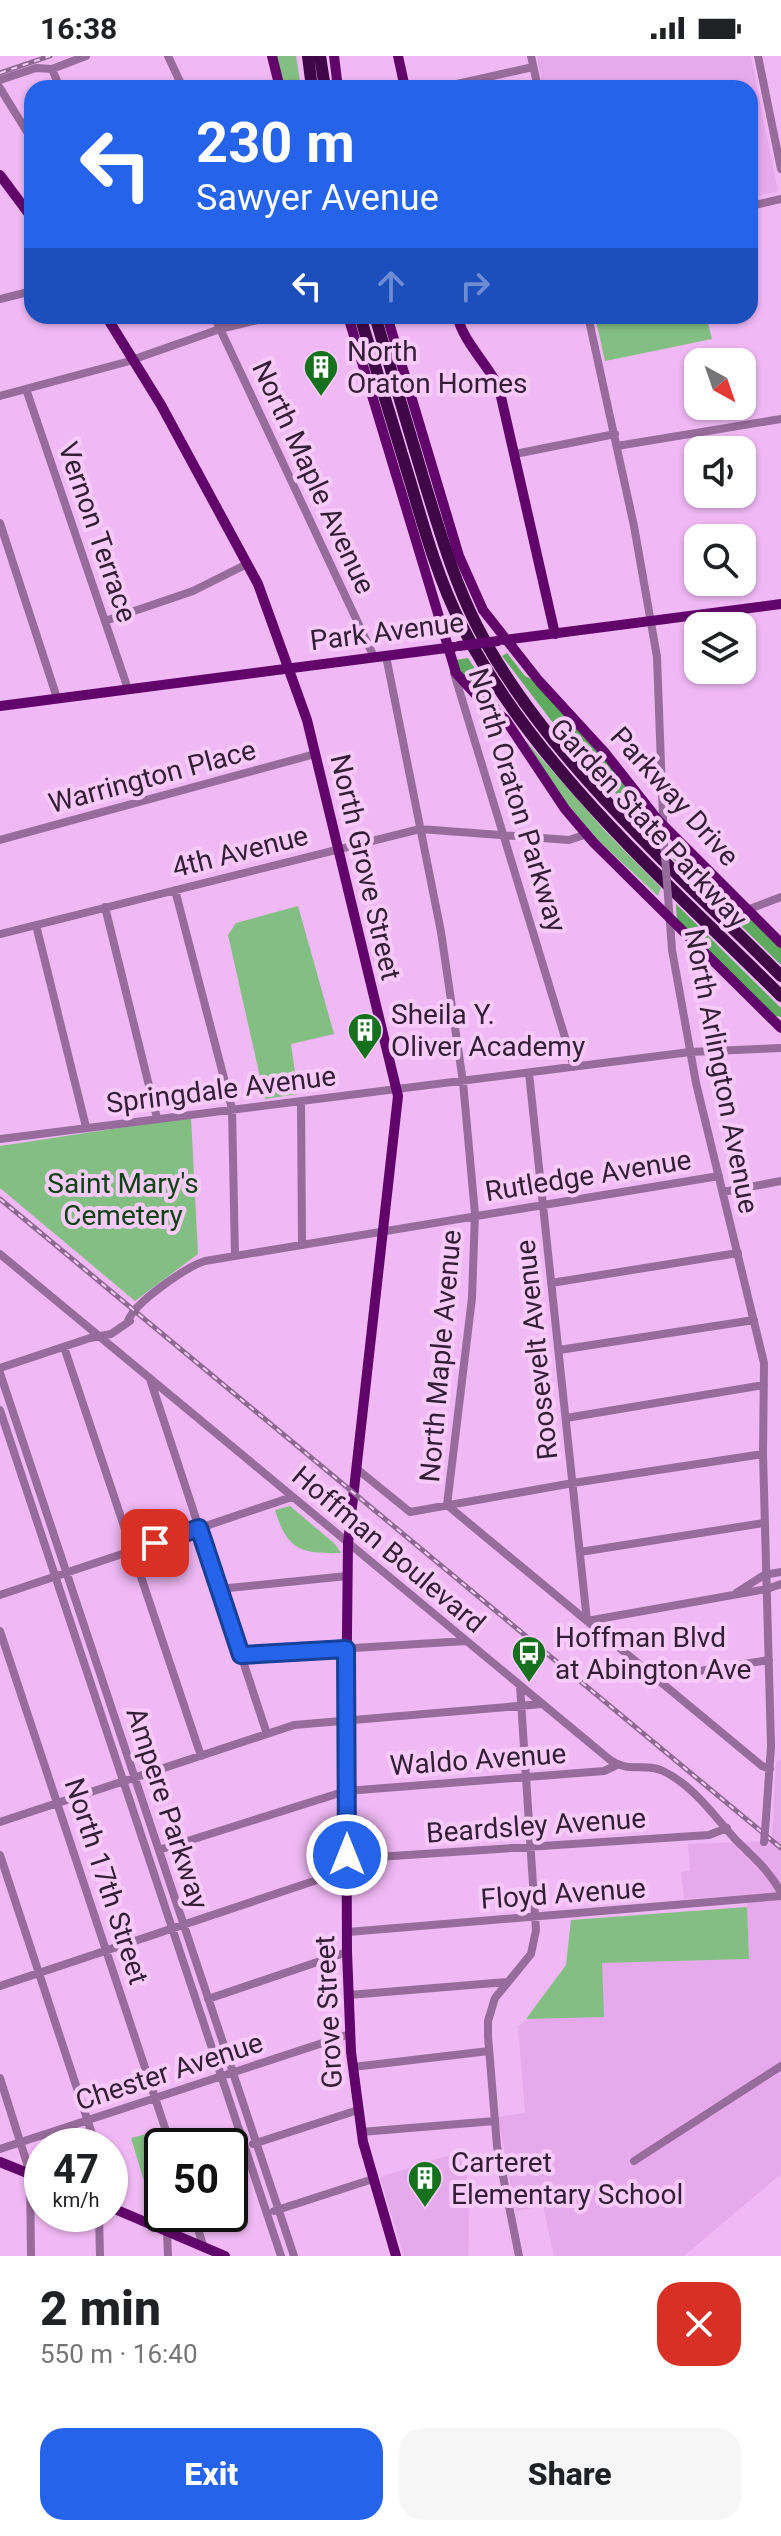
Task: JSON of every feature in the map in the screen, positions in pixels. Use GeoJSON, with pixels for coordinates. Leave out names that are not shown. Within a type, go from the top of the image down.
{"type":"FeatureCollection","features":[{"type":"Feature","properties":{"kind":"highway"},"geometry":{"type":"LineString","coordinates":[[308,56],[311,80]]}},
{"type":"Feature","properties":{"kind":"highway"},"geometry":{"type":"LineString","coordinates":[[320,56],[324,80]]}},
{"type":"Feature","properties":{"kind":"highway","name":"Garden State Parkway"},"geometry":{"type":"LineString","coordinates":[[362,324],[436,565],[456,615],[481,661],[523,722],[583,795],[781,996]]}},
{"type":"Feature","properties":{"kind":"highway","name":"Garden State Parkway"},"geometry":{"type":"LineString","coordinates":[[377,324],[448,558],[469,611],[498,662],[544,726],[594,785],[781,976]]}},
{"type":"Feature","properties":{"kind":"main road"},"geometry":{"type":"LineString","coordinates":[[272,56],[278,80]]}},
{"type":"Feature","properties":{"kind":"main road"},"geometry":{"type":"LineString","coordinates":[[334,56],[337,80]]}},
{"type":"Feature","properties":{"kind":"main road"},"geometry":{"type":"LineString","coordinates":[[398,56],[403,80]]}},
{"type":"Feature","properties":{"kind":"main road"},"geometry":{"type":"LineString","coordinates":[[0,175],[24,207]]}},
{"type":"Feature","properties":{"kind":"main road","name":"North Grove Street"},"geometry":{"type":"LineString","coordinates":[[111,324],[258,584],[307,720],[396,1091],[398,1105],[348,1543],[346,1664]]}},
{"type":"Feature","properties":{"kind":"main road","name":"North Oraton Parkway"},"geometry":{"type":"LineString","coordinates":[[351,324],[454,647],[452,664]]}},
{"type":"Feature","properties":{"kind":"main road","name":"North Oraton Parkway"},"geometry":{"type":"LineString","coordinates":[[389,324],[463,567],[478,601],[502,641]]}},
{"type":"Feature","properties":{"kind":"main road"},"geometry":{"type":"LineString","coordinates":[[460,324],[499,388],[555,634]]}},
{"type":"Feature","properties":{"kind":"main road","name":"Park Avenue"},"geometry":{"type":"LineString","coordinates":[[0,706],[781,604]]}},
{"type":"Feature","properties":{"kind":"main road","name":"Parkway Drive"},"geometry":{"type":"LineString","coordinates":[[502,641],[606,754],[662,825],[781,943]]}},
{"type":"Feature","properties":{"kind":"main road"},"geometry":{"type":"LineString","coordinates":[[452,664],[466,686],[505,719],[559,800],[587,834],[781,1028]]}},
{"type":"Feature","properties":{"kind":"main road","name":"Grove Street"},"geometry":{"type":"LineString","coordinates":[[346,1664],[350,2034],[361,2132],[396,2256]]}},
{"type":"Feature","properties":{"kind":"main road"},"geometry":{"type":"LineString","coordinates":[[0,2162],[24,2171]]}},
{"type":"Feature","properties":{"kind":"main road"},"geometry":{"type":"LineString","coordinates":[[167,2232],[225,2256]]}},
{"type":"Feature","properties":{"kind":"street"},"geometry":{"type":"LineString","coordinates":[[0,80],[36,68],[52,69],[86,56]]}},
{"type":"Feature","properties":{"kind":"street"},"geometry":{"type":"LineString","coordinates":[[168,56],[179,80]]}},
{"type":"Feature","properties":{"kind":"street"},"geometry":{"type":"LineString","coordinates":[[531,56],[536,80]]}},
{"type":"Feature","properties":{"kind":"street"},"geometry":{"type":"LineString","coordinates":[[758,56],[781,169]]}},
{"type":"Feature","properties":{"kind":"street"},"geometry":{"type":"LineString","coordinates":[[473,80],[533,67]]}},
{"type":"Feature","properties":{"kind":"street"},"geometry":{"type":"LineString","coordinates":[[52,69],[57,80]]}},
{"type":"Feature","properties":{"kind":"street"},"geometry":{"type":"LineString","coordinates":[[495,75],[496,80]]}},
{"type":"Feature","properties":{"kind":"street"},"geometry":{"type":"LineString","coordinates":[[0,88],[24,127]]}},
{"type":"Feature","properties":{"kind":"street"},"geometry":{"type":"LineString","coordinates":[[758,204],[781,199]]}},
{"type":"Feature","properties":{"kind":"street"},"geometry":{"type":"LineString","coordinates":[[0,299],[24,293]]}},
{"type":"Feature","properties":{"kind":"street","name":"North Maple Avenue"},"geometry":{"type":"LineString","coordinates":[[218,324],[380,656],[440,927],[463,1082],[475,1216],[472,1298],[447,1505],[758,1763],[770,1769]]}},
{"type":"Feature","properties":{"kind":"street"},"geometry":{"type":"LineString","coordinates":[[0,396],[133,359],[241,324]]}},
{"type":"Feature","properties":{"kind":"street","name":"North Arlington Avenue"},"geometry":{"type":"LineString","coordinates":[[590,324],[615,434],[658,671],[662,825],[669,917],[690,1052],[764,1363],[770,1769],[764,1842],[755,1857]]}},
{"type":"Feature","properties":{"kind":"street","name":"Vernon Terrace"},"geometry":{"type":"LineString","coordinates":[[26,389],[128,689]]}},
{"type":"Feature","properties":{"kind":"street"},"geometry":{"type":"LineString","coordinates":[[617,446],[781,419]]}},
{"type":"Feature","properties":{"kind":"street"},"geometry":{"type":"LineString","coordinates":[[515,454],[615,434]]}},
{"type":"Feature","properties":{"kind":"street"},"geometry":{"type":"LineString","coordinates":[[0,523],[57,698]]}},
{"type":"Feature","properties":{"kind":"street"},"geometry":{"type":"LineString","coordinates":[[105,621],[193,591],[247,564]]}},
{"type":"Feature","properties":{"kind":"street","name":"North Oraton Parkway"},"geometry":{"type":"LineString","coordinates":[[452,664],[574,1067]]}},
{"type":"Feature","properties":{"kind":"street","name":"Warrington Place"},"geometry":{"type":"LineString","coordinates":[[0,840],[315,754]]}},
{"type":"Feature","properties":{"kind":"street","name":"4th Avenue"},"geometry":{"type":"LineString","coordinates":[[0,934],[420,829],[569,840],[587,834]]}},
{"type":"Feature","properties":{"kind":"street"},"geometry":{"type":"LineString","coordinates":[[175,890],[232,1109],[235,1256]]}},
{"type":"Feature","properties":{"kind":"street"},"geometry":{"type":"LineString","coordinates":[[747,910],[781,897]]}},
{"type":"Feature","properties":{"kind":"street"},"geometry":{"type":"LineString","coordinates":[[105,907],[157,1118]]}},
{"type":"Feature","properties":{"kind":"street"},"geometry":{"type":"LineString","coordinates":[[36,925],[86,1127]]}},
{"type":"Feature","properties":{"kind":"street","name":"Springdale Avenue"},"geometry":{"type":"LineString","coordinates":[[0,1139],[690,1052],[781,1048]]}},
{"type":"Feature","properties":{"kind":"street","name":"Roosevelt Avenue"},"geometry":{"type":"LineString","coordinates":[[529,1073],[587,1621]]}},
{"type":"Feature","properties":{"kind":"street"},"geometry":{"type":"LineString","coordinates":[[301,1101],[302,1244]]}},
{"type":"Feature","properties":{"kind":"street","name":"Rutledge Avenue"},"geometry":{"type":"LineString","coordinates":[[0,1371],[115,1332],[143,1307],[144,1301],[200,1262],[719,1176]]}},
{"type":"Feature","properties":{"kind":"street","name":"Rutledge Avenue"},"geometry":{"type":"LineString","coordinates":[[723,1192],[781,1181]]}},
{"type":"Feature","properties":{"kind":"street"},"geometry":{"type":"LineString","coordinates":[[551,1283],[738,1253]]}},
{"type":"Feature","properties":{"kind":"street","name":"Hoffman Boulevard"},"geometry":{"type":"LineString","coordinates":[[0,1254],[617,1765]]}},
{"type":"Feature","properties":{"kind":"street"},"geometry":{"type":"LineString","coordinates":[[559,1350],[754,1320]]}},
{"type":"Feature","properties":{"kind":"street"},"geometry":{"type":"LineString","coordinates":[[64,1347],[201,1756]]}},
{"type":"Feature","properties":{"kind":"street","name":"Ampere Parkway"},"geometry":{"type":"LineString","coordinates":[[0,1371],[294,2256]]}},
{"type":"Feature","properties":{"kind":"street"},"geometry":{"type":"LineString","coordinates":[[150,1378],[267,1734]]}},
{"type":"Feature","properties":{"kind":"street"},"geometry":{"type":"LineString","coordinates":[[566,1418],[764,1385]]}},
{"type":"Feature","properties":{"kind":"street","name":"Ampere Parkway"},"geometry":{"type":"LineString","coordinates":[[0,1410],[238,2128]]}},
{"type":"Feature","properties":{"kind":"street"},"geometry":{"type":"LineString","coordinates":[[357,1469],[408,1512],[763,1454]]}},
{"type":"Feature","properties":{"kind":"street"},"geometry":{"type":"LineString","coordinates":[[0,1595],[292,1497]]}},
{"type":"Feature","properties":{"kind":"street"},"geometry":{"type":"LineString","coordinates":[[580,1552],[764,1523]]}},
{"type":"Feature","properties":{"kind":"street"},"geometry":{"type":"LineString","coordinates":[[733,1595],[766,1574],[781,1572]]}},
{"type":"Feature","properties":{"kind":"street"},"geometry":{"type":"LineString","coordinates":[[219,1589],[347,1576]]}},
{"type":"Feature","properties":{"kind":"street"},"geometry":{"type":"LineString","coordinates":[[587,1621],[781,1584]]}},
{"type":"Feature","properties":{"kind":"street","name":"North 17th Street"},"geometry":{"type":"LineString","coordinates":[[0,1631],[165,2128]]}},
{"type":"Feature","properties":{"kind":"street"},"geometry":{"type":"LineString","coordinates":[[241,1655],[466,1641]]}},
{"type":"Feature","properties":{"kind":"street"},"geometry":{"type":"LineString","coordinates":[[655,1678],[769,1660]]}},
{"type":"Feature","properties":{"kind":"street"},"geometry":{"type":"LineString","coordinates":[[519,2256],[500,2161],[488,2021],[495,1998],[531,1954],[535,1917],[520,1686]]}},
{"type":"Feature","properties":{"kind":"street"},"geometry":{"type":"LineString","coordinates":[[0,1822],[294,1725],[542,1704]]}},
{"type":"Feature","properties":{"kind":"street"},"geometry":{"type":"LineString","coordinates":[[617,1765],[663,1771],[711,1809],[767,1869],[781,1894]]}},
{"type":"Feature","properties":{"kind":"street","name":"Waldo Avenue"},"geometry":{"type":"LineString","coordinates":[[159,1850],[346,1791],[604,1771],[617,1765]]}},
{"type":"Feature","properties":{"kind":"street","name":"Beardsley Avenue"},"geometry":{"type":"LineString","coordinates":[[0,1986],[172,1929],[347,1865],[709,1835],[727,1828]]}},
{"type":"Feature","properties":{"kind":"street"},"geometry":{"type":"LineString","coordinates":[[0,1855],[90,2128]]}},
{"type":"Feature","properties":{"kind":"street","name":"Floyd Avenue"},"geometry":{"type":"LineString","coordinates":[[348,1932],[781,1894]]}},
{"type":"Feature","properties":{"kind":"street"},"geometry":{"type":"LineString","coordinates":[[208,1999],[347,1952]]}},
{"type":"Feature","properties":{"kind":"street"},"geometry":{"type":"LineString","coordinates":[[349,1995],[507,1982]]}},
{"type":"Feature","properties":{"kind":"street","name":"Chester Avenue"},"geometry":{"type":"LineString","coordinates":[[0,2149],[350,2034]]}},
{"type":"Feature","properties":{"kind":"street"},"geometry":{"type":"LineString","coordinates":[[353,2067],[489,2051]]}},
{"type":"Feature","properties":{"kind":"street"},"geometry":{"type":"LineString","coordinates":[[634,2161],[781,2066]]}},
{"type":"Feature","properties":{"kind":"street"},"geometry":{"type":"LineString","coordinates":[[0,2078],[24,2152]]}},
{"type":"Feature","properties":{"kind":"street"},"geometry":{"type":"LineString","coordinates":[[248,2146],[358,2110]]}},
{"type":"Feature","properties":{"kind":"street"},"geometry":{"type":"LineString","coordinates":[[361,2132],[495,2121]]}},
{"type":"Feature","properties":{"kind":"street","name":"Ampere Parkway"},"geometry":{"type":"LineString","coordinates":[[248,2159],[281,2256]]}},
{"type":"Feature","properties":{"kind":"street"},"geometry":{"type":"LineString","coordinates":[[266,2213],[373,2179]]}},
{"type":"Feature","properties":{"kind":"street"},"geometry":{"type":"LineString","coordinates":[[31,2232],[31,2256]]}},
{"type":"Feature","properties":{"kind":"street"},"geometry":{"type":"LineString","coordinates":[[99,2232],[100,2256]]}},
{"type":"Feature","properties":{"kind":"street"},"geometry":{"type":"LineString","coordinates":[[167,2232],[168,2256]]}},
{"type":"Feature","properties":{"kind":"street"},"geometry":{"type":"LineString","coordinates":[[199,2232],[204,2248]]}},
{"type":"Feature","properties":{"kind":"shaded area"},"geometry":{"type":"Polygon","coordinates":[[[537,56],[751,56],[756,80],[542,80],[537,56]]]}},
{"type":"Feature","properties":{"kind":"shaded area"},"geometry":{"type":"Polygon","coordinates":[[[758,91],[778,191],[758,196],[758,91]]]}},
{"type":"Feature","properties":{"kind":"shaded area"},"geometry":{"type":"Polygon","coordinates":[[[781,1759],[781,2174],[684,2256],[554,2256],[543,2206],[516,2211],[498,2117],[525,2113],[518,2026],[528,2019],[603,2017],[601,1963],[749,1959],[746,1895],[684,1899],[681,1872],[690,1871],[688,1844],[772,1841],[776,1762],[781,1759]]]}},
{"type":"Feature","properties":{"kind":"shaded area"},"geometry":{"type":"Polygon","coordinates":[[[459,2152],[470,2188],[468,2256],[404,2256],[380,2177],[459,2152]]]}},
{"type":"Feature","properties":{"kind":"green space"},"geometry":{"type":"Polygon","coordinates":[[[275,56],[296,56],[300,80],[281,80],[275,56]]]}},
{"type":"Feature","properties":{"kind":"green space"},"geometry":{"type":"Polygon","coordinates":[[[597,324],[708,324],[712,339],[605,361],[597,324]]]}},
{"type":"Feature","properties":{"kind":"green space"},"geometry":{"type":"Polygon","coordinates":[[[507,653],[613,769],[656,826],[657,836],[573,749],[502,656],[507,653]]]}},
{"type":"Feature","properties":{"kind":"green space"},"geometry":{"type":"Polygon","coordinates":[[[468,658],[500,707],[458,673],[456,660],[468,658]]]}},
{"type":"Feature","properties":{"kind":"green space"},"geometry":{"type":"Polygon","coordinates":[[[526,741],[607,833],[661,888],[658,896],[598,840],[563,799],[526,741]]]}},
{"type":"Feature","properties":{"kind":"green space"},"geometry":{"type":"Polygon","coordinates":[[[674,849],[781,948],[781,965],[673,859],[674,849]]]}},
{"type":"Feature","properties":{"kind":"green space"},"geometry":{"type":"Polygon","coordinates":[[[676,904],[781,1008],[781,1017],[773,1015],[677,921],[676,904]]]}},
{"type":"Feature","properties":{"kind":"green space"},"geometry":{"type":"Polygon","coordinates":[[[298,906],[334,1034],[291,1044],[298,1094],[265,1099],[228,935],[236,923],[298,906]]]}},
{"type":"Feature","properties":{"kind":"green space","name":"Saint Mary's Cemetery"},"geometry":{"type":"Polygon","coordinates":[[[191,1117],[198,1254],[135,1301],[0,1188],[0,1146],[191,1117]]]}},
{"type":"Feature","properties":{"kind":"green space"},"geometry":{"type":"Polygon","coordinates":[[[290,1506],[335,1544],[341,1553],[306,1550],[291,1541],[275,1510],[290,1506]]]}},
{"type":"Feature","properties":{"kind":"green space"},"geometry":{"type":"Polygon","coordinates":[[[747,1907],[749,1959],[602,1963],[604,2017],[526,2019],[566,1965],[571,1920],[747,1907]]]}},
{"type":"Feature","properties":{"kind":"green space"},"geometry":{"type":"Polygon","coordinates":[[[144,2135],[144,2181],[131,2138],[144,2135]]]}},
{"type":"Feature","properties":{"kind":"railway"},"geometry":{"type":"LineString","coordinates":[[0,73],[50,56]]}},
{"type":"Feature","properties":{"kind":"railway"},"geometry":{"type":"LineString","coordinates":[[0,1199],[781,1848]]}},
{"type":"Feature","properties":{"kind":"place","name":"North Oraton Homes"},"geometry":{"type":"Point","coordinates":[321,398]}},
{"type":"Feature","properties":{"kind":"place","name":"Sheila Y. Oliver Academy"},"geometry":{"type":"Point","coordinates":[365,1061]}},
{"type":"Feature","properties":{"kind":"place","name":"Hoffman Blvd at Abington Ave"},"geometry":{"type":"Point","coordinates":[529,1684]}},
{"type":"Feature","properties":{"kind":"place","name":"Carteret Elementary School"},"geometry":{"type":"Point","coordinates":[425,2209]}},
{"type":"Feature","properties":{"kind":"route"},"geometry":{"type":"LineString","coordinates":[[155,1543],[199,1528],[241,1655],[346,1649],[347,1855]]}}]}
